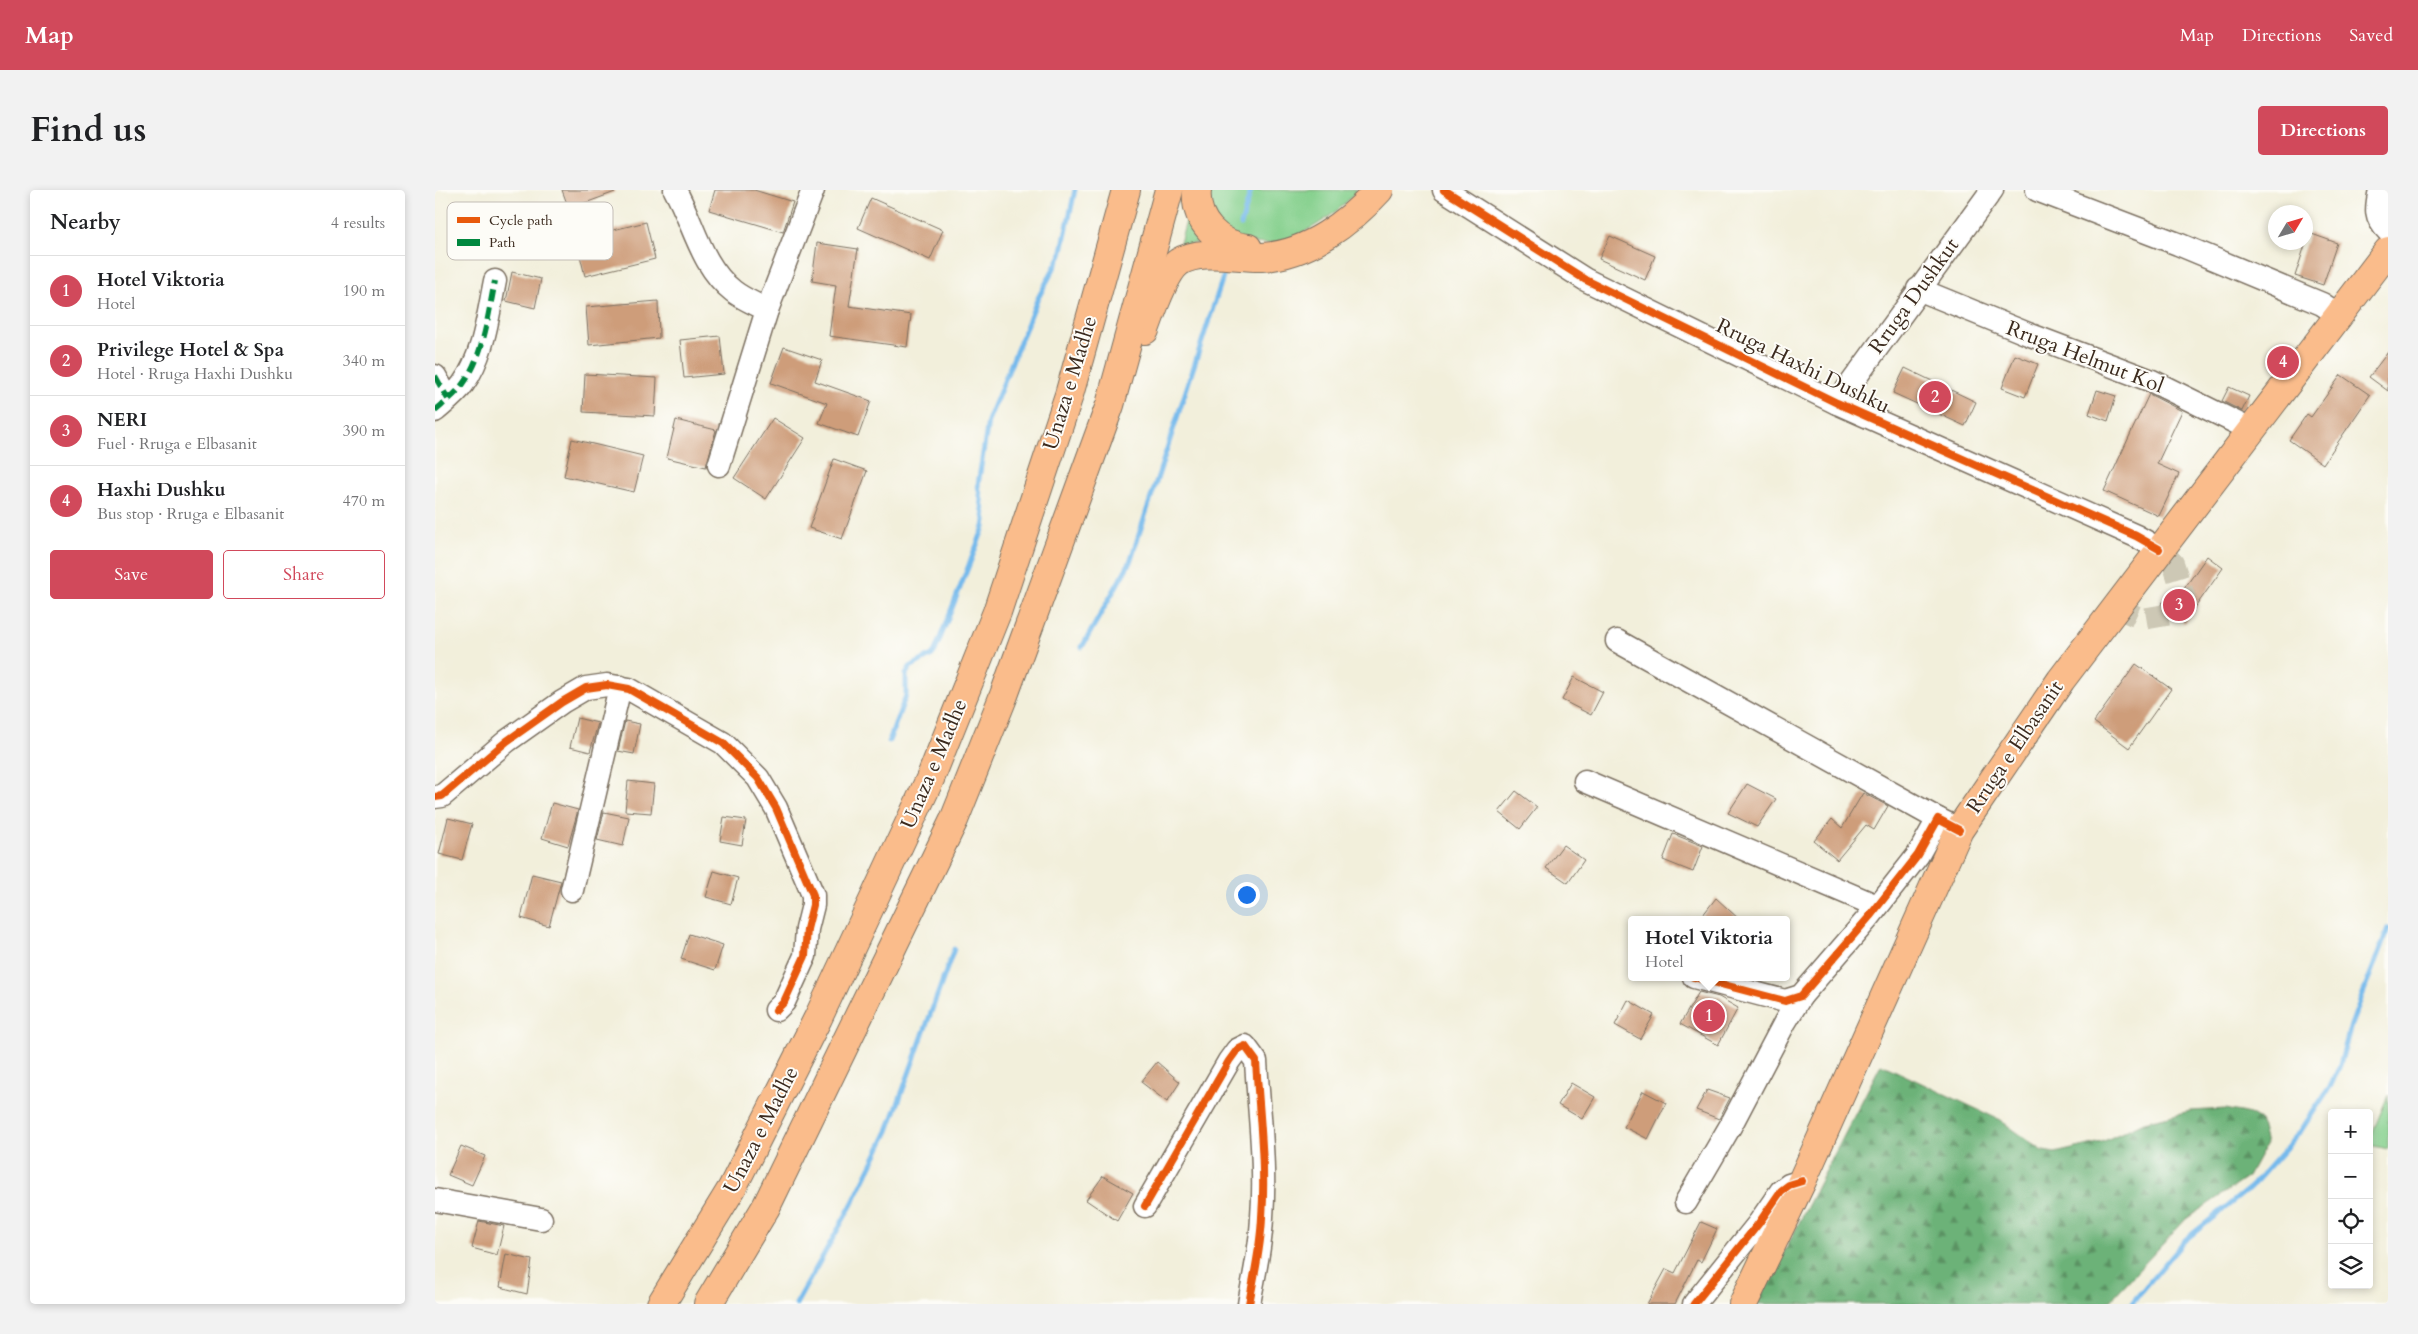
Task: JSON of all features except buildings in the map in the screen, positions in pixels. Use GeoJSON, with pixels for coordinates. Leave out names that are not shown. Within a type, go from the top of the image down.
{"type":"FeatureCollection","features":[{"type":"Feature","properties":{"kind":"main road"},"geometry":{"type":"LineString","coordinates":[[1069,395],[1085,302],[1102,238],[1110,190]]}},
{"type":"Feature","properties":{"kind":"main road","name":"Unaza e Madhe"},"geometry":{"type":"LineString","coordinates":[[661,1304],[732,1188],[818,1018],[930,779],[997,612],[1069,395],[1126,190]]}},
{"type":"Feature","properties":{"kind":"main road","name":"Unaza e Madhe"},"geometry":{"type":"LineString","coordinates":[[708,1304],[766,1207],[953,820],[1004,695],[1110,405],[1169,190]]}},
{"type":"Feature","properties":{"kind":"main road"},"geometry":{"type":"LineString","coordinates":[[1197,190],[1196,201],[1201,217],[1210,231],[1223,241],[1261,250],[1280,248],[1316,232],[1349,209],[1365,190]]}},
{"type":"Feature","properties":{"kind":"main road"},"geometry":{"type":"LineString","coordinates":[[1110,405],[1131,364],[1170,273],[1179,262],[1215,254],[1263,257],[1290,252],[1332,232],[1366,204],[1379,190]]}},
{"type":"Feature","properties":{"kind":"main road","name":"Rruga e Elbasanit"},"geometry":{"type":"LineString","coordinates":[[1743,1304],[1802,1181],[1949,824],[2039,711],[2159,549],[2340,316],[2388,251]]}},
{"type":"Feature","properties":{"kind":"street"},"geometry":{"type":"LineString","coordinates":[[675,190],[687,212],[706,260],[717,276],[734,292],[767,310]]}},
{"type":"Feature","properties":{"kind":"street"},"geometry":{"type":"LineString","coordinates":[[719,465],[767,310],[813,190]]}},
{"type":"Feature","properties":{"kind":"street","name":"Rruga Haxhi Dushku"},"geometry":{"type":"LineString","coordinates":[[1444,190],[1586,280],[1837,403],[2136,536],[2159,549]]}},
{"type":"Feature","properties":{"kind":"street","name":"Rruga Dushkut"},"geometry":{"type":"LineString","coordinates":[[1837,403],[1992,190]]}},
{"type":"Feature","properties":{"kind":"street"},"geometry":{"type":"LineString","coordinates":[[2037,190],[2205,255],[2322,304],[2340,316]]}},
{"type":"Feature","properties":{"kind":"street"},"geometry":{"type":"LineString","coordinates":[[2380,190],[2376,208],[2377,216],[2388,230]]}},
{"type":"Feature","properties":{"kind":"street"},"geometry":{"type":"LineString","coordinates":[[441,405],[463,385],[471,369],[485,332],[495,281]]}},
{"type":"Feature","properties":{"kind":"street","name":"Rruga Helmut Kol"},"geometry":{"type":"LineString","coordinates":[[1918,290],[2152,381],[2251,430]]}},
{"type":"Feature","properties":{"kind":"street"},"geometry":{"type":"LineString","coordinates":[[435,376],[441,405]]}},
{"type":"Feature","properties":{"kind":"street"},"geometry":{"type":"LineString","coordinates":[[1617,641],[1949,824],[1918,855],[1801,996],[1785,1022],[1731,1125],[1686,1202]]}},
{"type":"Feature","properties":{"kind":"street"},"geometry":{"type":"LineString","coordinates":[[435,797],[442,796],[507,741],[562,702],[586,688],[607,685],[629,689],[723,743],[758,778],[777,808],[810,887],[813,906],[807,929],[805,956],[784,1002],[776,1010]]}},
{"type":"Feature","properties":{"kind":"street"},"geometry":{"type":"LineString","coordinates":[[572,890],[620,688]]}},
{"type":"Feature","properties":{"kind":"street"},"geometry":{"type":"LineString","coordinates":[[1585,781],[1877,906]]}},
{"type":"Feature","properties":{"kind":"street"},"geometry":{"type":"LineString","coordinates":[[1709,981],[1785,1001],[1801,996]]}},
{"type":"Feature","properties":{"kind":"street"},"geometry":{"type":"LineString","coordinates":[[1145,1206],[1229,1061],[1237,1050],[1245,1046],[1256,1061],[1262,1191],[1259,1253],[1249,1304]]}},
{"type":"Feature","properties":{"kind":"street"},"geometry":{"type":"LineString","coordinates":[[1694,1304],[1759,1223],[1781,1191],[1789,1185],[1802,1181]]}},
{"type":"Feature","properties":{"kind":"street"},"geometry":{"type":"LineString","coordinates":[[435,1200],[541,1219]]}},
{"type":"Feature","properties":{"kind":"green space"},"geometry":{"type":"Polygon","coordinates":[[[1204,190],[1357,190],[1338,209],[1312,228],[1282,241],[1255,243],[1222,232],[1204,190]]]}},
{"type":"Feature","properties":{"kind":"green space"},"geometry":{"type":"Polygon","coordinates":[[[1188,214],[1210,239],[1181,247],[1180,243],[1188,214]]]}},
{"type":"Feature","properties":{"kind":"green space"},"geometry":{"type":"Polygon","coordinates":[[[1881,1064],[2000,1120],[2043,1151],[2055,1153],[2102,1142],[2144,1122],[2190,1111],[2226,1109],[2250,1114],[2260,1120],[2266,1144],[2248,1177],[2186,1219],[2107,1304],[1757,1304],[1881,1064]]]}},
{"type":"Feature","properties":{"kind":"green space"},"geometry":{"type":"Polygon","coordinates":[[[2388,1095],[2388,1149],[2373,1146],[2373,1131],[2388,1095]]]}},
{"type":"Feature","properties":{"kind":"waterway"},"geometry":{"type":"LineString","coordinates":[[889,741],[906,695],[906,674],[910,667],[932,655],[935,651],[984,527],[985,520],[978,485],[988,421],[1037,300],[1061,255],[1075,190]]}},
{"type":"Feature","properties":{"kind":"waterway"},"geometry":{"type":"LineString","coordinates":[[1241,225],[1251,190]]}},
{"type":"Feature","properties":{"kind":"waterway"},"geometry":{"type":"LineString","coordinates":[[1082,647],[1130,562],[1223,277]]}},
{"type":"Feature","properties":{"kind":"waterway"},"geometry":{"type":"LineString","coordinates":[[2131,1304],[2185,1240],[2251,1187],[2300,1132],[2331,1085],[2340,1065],[2351,1025],[2388,928]]}},
{"type":"Feature","properties":{"kind":"waterway"},"geometry":{"type":"LineString","coordinates":[[796,1304],[852,1204],[888,1131],[954,949]]}},
{"type":"Feature","properties":{"kind":"tunnel"},"geometry":{"type":"LineString","coordinates":[[2116,607],[2142,619],[2172,614],[2184,596],[2173,563],[2159,549]]}},
{"type":"Feature","properties":{"kind":"marked path"},"geometry":{"type":"LineString","coordinates":[[435,411],[460,388],[470,373],[481,348],[495,281]]}},
{"type":"Feature","properties":{"kind":"marked path"},"geometry":{"type":"LineString","coordinates":[[435,376],[448,399]]}},
{"type":"Feature","properties":{"kind":"cycle path"},"geometry":{"type":"LineString","coordinates":[[1444,190],[1586,280],[1837,403],[2136,536],[2159,549]]}},
{"type":"Feature","properties":{"kind":"cycle path"},"geometry":{"type":"LineString","coordinates":[[435,797],[442,796],[507,741],[562,702],[586,688],[607,685],[629,689],[723,743],[758,778],[776,808],[813,895],[813,905],[807,929],[805,956],[784,1002],[776,1010]]}},
{"type":"Feature","properties":{"kind":"cycle path"},"geometry":{"type":"LineString","coordinates":[[1709,981],[1785,1001],[1801,996],[1870,916],[1918,855],[1938,819],[1959,830]]}},
{"type":"Feature","properties":{"kind":"cycle path"},"geometry":{"type":"LineString","coordinates":[[1145,1206],[1229,1061],[1237,1050],[1245,1046],[1256,1061],[1263,1178],[1260,1239],[1249,1304]]}},
{"type":"Feature","properties":{"kind":"cycle path"},"geometry":{"type":"LineString","coordinates":[[1694,1304],[1759,1223],[1781,1191],[1789,1185],[1802,1181]]}},
{"type":"Feature","properties":{"kind":"place","name":"Haxhi Dushku"},"geometry":{"type":"Point","coordinates":[2283,362]}},
{"type":"Feature","properties":{"kind":"place","name":"Privilege Hotel & Spa"},"geometry":{"type":"Point","coordinates":[1935,397]}},
{"type":"Feature","properties":{"kind":"place","name":"NERI"},"geometry":{"type":"Point","coordinates":[2179,605]}},
{"type":"Feature","properties":{"kind":"place","name":"Hotel Viktoria"},"geometry":{"type":"Point","coordinates":[1709,1016]}}]}
